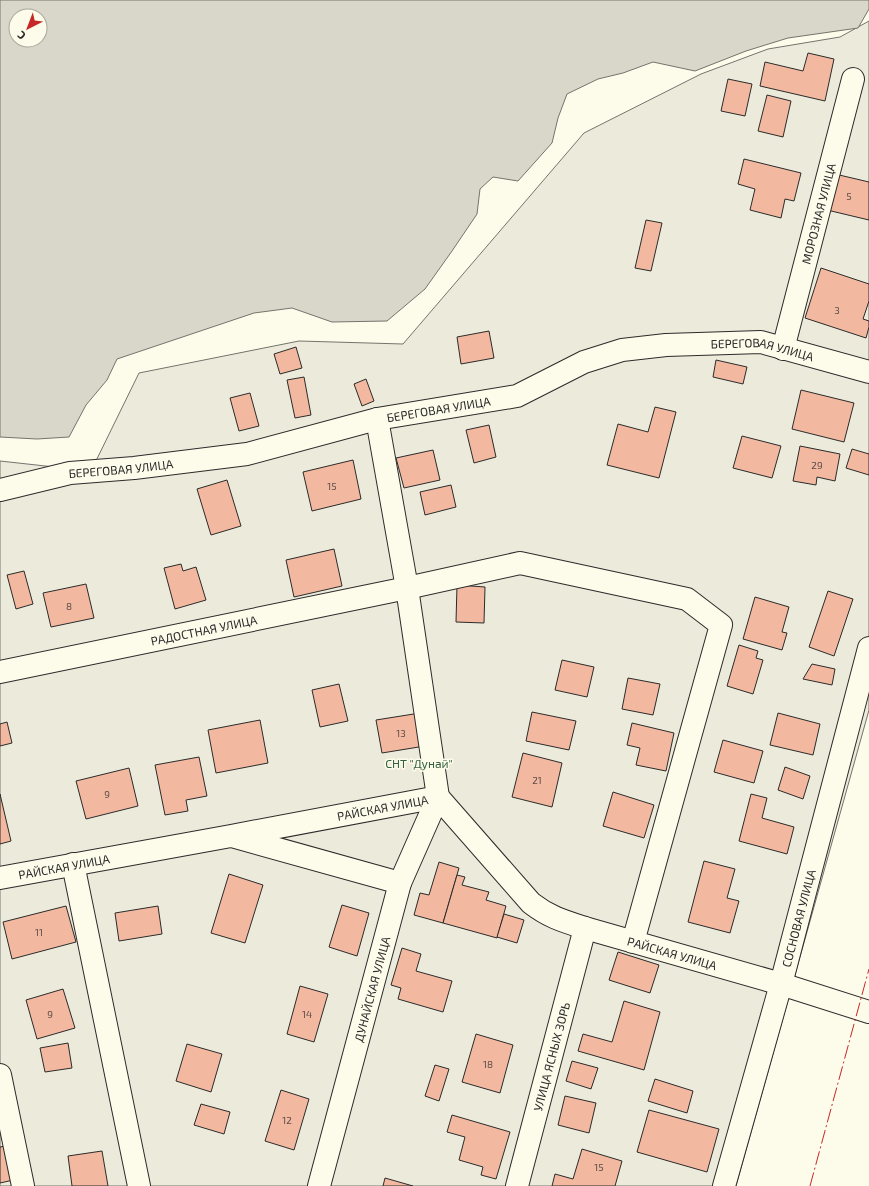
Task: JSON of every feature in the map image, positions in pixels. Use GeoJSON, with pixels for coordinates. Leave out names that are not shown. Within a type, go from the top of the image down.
{"type":"FeatureCollection","features":[{"type":"Feature","properties":{"kind":"street","name":"МОРОЗНАЯ УЛИЦА"},"geometry":{"type":"LineString","coordinates":[[783,349],[853,79]]}},
{"type":"Feature","properties":{"kind":"street","name":"БЕРЕГОВАЯ УЛИЦА"},"geometry":{"type":"LineString","coordinates":[[0,490],[70,473],[134,468],[247,454],[377,419],[518,396],[584,362],[622,350],[666,345],[761,342],[869,372]]}},
{"type":"Feature","properties":{"kind":"street"},"geometry":{"type":"LineString","coordinates":[[377,419],[407,588],[438,797]]}},
{"type":"Feature","properties":{"kind":"street","name":"РАДОСТНАЯ УЛИЦА"},"geometry":{"type":"LineString","coordinates":[[0,672],[407,588],[520,563],[687,598],[721,625],[634,942]]}},
{"type":"Feature","properties":{"kind":"street","name":"СОСНОВАЯ УЛИЦА"},"geometry":{"type":"LineString","coordinates":[[724,1186],[781,984],[869,648]]}},
{"type":"Feature","properties":{"kind":"street","name":"РАЙСКАЯ УЛИЦА"},"geometry":{"type":"LineString","coordinates":[[0,878],[438,797],[531,902],[543,912],[585,928],[781,984],[869,1012]]}},
{"type":"Feature","properties":{"kind":"street","name":"ДУНАЙСКАЯ УЛИЦА"},"geometry":{"type":"LineString","coordinates":[[319,1186],[400,883],[438,797]]}},
{"type":"Feature","properties":{"kind":"street"},"geometry":{"type":"LineString","coordinates":[[231,836],[400,883]]}},
{"type":"Feature","properties":{"kind":"street"},"geometry":{"type":"LineString","coordinates":[[73,864],[139,1186]]}},
{"type":"Feature","properties":{"kind":"street","name":"УЛИЦА ЯСНЫХ ЗОРЬ"},"geometry":{"type":"LineString","coordinates":[[518,1186],[585,928]]}},
{"type":"Feature","properties":{"kind":"street"},"geometry":{"type":"LineString","coordinates":[[0,1075],[23,1186]]}},
{"type":"Feature","properties":{"kind":"green space","name":"СНТ \"Дунай\""},"geometry":{"type":"Polygon","coordinates":[[[869,21],[869,710],[736,1186],[0,1186],[0,461],[91,471],[139,373],[299,341],[403,344],[584,133],[701,74],[768,49],[840,37],[869,21]]]}},
{"type":"Feature","properties":{"kind":"shaded area"},"geometry":{"type":"Polygon","coordinates":[[[0,0],[869,0],[869,9],[858,28],[788,38],[746,51],[695,71],[653,62],[623,73],[598,79],[567,94],[558,118],[552,143],[518,181],[493,177],[480,189],[477,214],[452,251],[425,289],[387,321],[332,322],[292,308],[254,313],[117,359],[107,380],[86,405],[69,437],[37,439],[0,437],[0,0]]]}},
{"type":"Feature","properties":{"kind":"building"},"geometry":{"type":"Polygon","coordinates":[[[808,53],[834,59],[825,101],[760,86],[765,62],[803,71],[808,53]]]}},
{"type":"Feature","properties":{"kind":"building"},"geometry":{"type":"Polygon","coordinates":[[[728,79],[752,84],[745,116],[721,111],[728,79]]]}},
{"type":"Feature","properties":{"kind":"building"},"geometry":{"type":"Polygon","coordinates":[[[767,95],[791,101],[783,137],[758,131],[767,95]]]}},
{"type":"Feature","properties":{"kind":"building"},"geometry":{"type":"Polygon","coordinates":[[[744,159],[801,173],[794,201],[785,199],[781,218],[750,210],[755,189],[738,184],[744,159]]]}},
{"type":"Feature","properties":{"kind":"building"},"geometry":{"type":"Polygon","coordinates":[[[835,174],[869,182],[869,220],[827,210],[835,174]]]}},
{"type":"Feature","properties":{"kind":"building"},"geometry":{"type":"Polygon","coordinates":[[[646,220],[662,223],[651,271],[635,268],[646,220]]]}},
{"type":"Feature","properties":{"kind":"building"},"geometry":{"type":"Polygon","coordinates":[[[821,268],[869,284],[869,301],[863,319],[869,321],[866,338],[805,318],[821,268]]]}},
{"type":"Feature","properties":{"kind":"building"},"geometry":{"type":"Polygon","coordinates":[[[489,331],[494,358],[461,364],[457,337],[489,331]]]}},
{"type":"Feature","properties":{"kind":"building"},"geometry":{"type":"Polygon","coordinates":[[[296,347],[302,368],[280,374],[274,354],[296,347]]]}},
{"type":"Feature","properties":{"kind":"building"},"geometry":{"type":"Polygon","coordinates":[[[716,360],[747,367],[743,384],[713,377],[716,360]]]}},
{"type":"Feature","properties":{"kind":"building"},"geometry":{"type":"Polygon","coordinates":[[[304,377],[311,415],[295,418],[287,380],[304,377]]]}},
{"type":"Feature","properties":{"kind":"building"},"geometry":{"type":"Polygon","coordinates":[[[366,379],[374,401],[362,406],[354,384],[366,379]]]}},
{"type":"Feature","properties":{"kind":"building"},"geometry":{"type":"Polygon","coordinates":[[[801,390],[854,403],[844,442],[792,429],[801,390]]]}},
{"type":"Feature","properties":{"kind":"building"},"geometry":{"type":"Polygon","coordinates":[[[250,393],[259,426],[239,431],[230,398],[250,393]]]}},
{"type":"Feature","properties":{"kind":"building"},"geometry":{"type":"Polygon","coordinates":[[[655,407],[676,412],[659,478],[607,465],[618,424],[648,432],[655,407]]]}},
{"type":"Feature","properties":{"kind":"building"},"geometry":{"type":"Polygon","coordinates":[[[489,425],[496,457],[474,463],[466,430],[489,425]]]}},
{"type":"Feature","properties":{"kind":"building"},"geometry":{"type":"Polygon","coordinates":[[[742,436],[781,446],[772,478],[733,468],[742,436]]]}},
{"type":"Feature","properties":{"kind":"building"},"geometry":{"type":"Polygon","coordinates":[[[800,446],[840,454],[835,481],[817,477],[816,485],[793,481],[800,446]]]}},
{"type":"Feature","properties":{"kind":"building"},"geometry":{"type":"Polygon","coordinates":[[[852,449],[869,454],[869,475],[846,468],[852,449]]]}},
{"type":"Feature","properties":{"kind":"building"},"geometry":{"type":"Polygon","coordinates":[[[433,450],[440,480],[404,488],[396,458],[433,450]]]}},
{"type":"Feature","properties":{"kind":"building"},"geometry":{"type":"Polygon","coordinates":[[[353,460],[361,499],[312,511],[303,472],[353,460]]]}},
{"type":"Feature","properties":{"kind":"building"},"geometry":{"type":"Polygon","coordinates":[[[227,480],[241,526],[211,535],[197,489],[227,480]]]}},
{"type":"Feature","properties":{"kind":"building"},"geometry":{"type":"Polygon","coordinates":[[[451,485],[456,507],[425,515],[420,492],[451,485]]]}},
{"type":"Feature","properties":{"kind":"building"},"geometry":{"type":"Polygon","coordinates":[[[334,549],[342,586],[294,597],[286,560],[334,549]]]}},
{"type":"Feature","properties":{"kind":"building"},"geometry":{"type":"Polygon","coordinates":[[[181,564],[183,571],[196,567],[206,600],[175,609],[164,568],[181,564]]]}},
{"type":"Feature","properties":{"kind":"building"},"geometry":{"type":"Polygon","coordinates":[[[24,571],[33,604],[16,609],[7,575],[24,571]]]}},
{"type":"Feature","properties":{"kind":"building"},"geometry":{"type":"Polygon","coordinates":[[[86,584],[94,618],[51,627],[43,593],[86,584]]]}},
{"type":"Feature","properties":{"kind":"building"},"geometry":{"type":"Polygon","coordinates":[[[457,585],[485,587],[484,623],[456,622],[457,585]]]}},
{"type":"Feature","properties":{"kind":"building"},"geometry":{"type":"Polygon","coordinates":[[[828,591],[853,599],[834,656],[809,647],[828,591]]]}},
{"type":"Feature","properties":{"kind":"building"},"geometry":{"type":"Polygon","coordinates":[[[755,597],[789,607],[782,632],[787,633],[782,650],[743,639],[755,597]]]}},
{"type":"Feature","properties":{"kind":"building"},"geometry":{"type":"Polygon","coordinates":[[[739,645],[758,651],[756,658],[763,660],[753,694],[727,686],[739,645]]]}},
{"type":"Feature","properties":{"kind":"building"},"geometry":{"type":"Polygon","coordinates":[[[562,660],[594,667],[587,697],[555,690],[562,660]]]}},
{"type":"Feature","properties":{"kind":"building"},"geometry":{"type":"Polygon","coordinates":[[[812,664],[835,669],[832,685],[803,679],[812,664]]]}},
{"type":"Feature","properties":{"kind":"building"},"geometry":{"type":"Polygon","coordinates":[[[628,678],[660,684],[653,715],[622,709],[628,678]]]}},
{"type":"Feature","properties":{"kind":"building"},"geometry":{"type":"Polygon","coordinates":[[[339,684],[348,721],[320,727],[312,690],[339,684]]]}},
{"type":"Feature","properties":{"kind":"building"},"geometry":{"type":"Polygon","coordinates":[[[532,712],[576,721],[569,750],[526,741],[532,712]]]}},
{"type":"Feature","properties":{"kind":"building"},"geometry":{"type":"Polygon","coordinates":[[[420,713],[425,746],[382,753],[376,720],[420,713]]]}},
{"type":"Feature","properties":{"kind":"building"},"geometry":{"type":"Polygon","coordinates":[[[778,713],[820,724],[813,755],[770,745],[778,713]]]}},
{"type":"Feature","properties":{"kind":"building"},"geometry":{"type":"Polygon","coordinates":[[[260,720],[268,763],[216,773],[208,730],[260,720]]]}},
{"type":"Feature","properties":{"kind":"building"},"geometry":{"type":"Polygon","coordinates":[[[7,722],[12,743],[0,746],[0,724],[7,722]]]}},
{"type":"Feature","properties":{"kind":"building"},"geometry":{"type":"Polygon","coordinates":[[[632,723],[674,733],[666,771],[636,765],[640,748],[627,745],[632,723]]]}},
{"type":"Feature","properties":{"kind":"building"},"geometry":{"type":"Polygon","coordinates":[[[723,740],[763,751],[754,783],[714,772],[723,740]]]}},
{"type":"Feature","properties":{"kind":"building"},"geometry":{"type":"Polygon","coordinates":[[[523,753],[562,763],[552,807],[512,797],[523,753]]]}},
{"type":"Feature","properties":{"kind":"building"},"geometry":{"type":"Polygon","coordinates":[[[199,757],[207,796],[186,800],[188,811],[165,815],[155,765],[199,757]]]}},
{"type":"Feature","properties":{"kind":"building"},"geometry":{"type":"Polygon","coordinates":[[[785,767],[810,776],[803,799],[778,790],[785,767]]]}},
{"type":"Feature","properties":{"kind":"building"},"geometry":{"type":"Polygon","coordinates":[[[129,768],[138,806],[86,819],[76,781],[129,768]]]}},
{"type":"Feature","properties":{"kind":"building"},"geometry":{"type":"Polygon","coordinates":[[[613,792],[654,805],[644,838],[603,826],[613,792]]]}},
{"type":"Feature","properties":{"kind":"building"},"geometry":{"type":"Polygon","coordinates":[[[0,794],[11,841],[0,844],[0,794]]]}},
{"type":"Feature","properties":{"kind":"building"},"geometry":{"type":"Polygon","coordinates":[[[751,794],[767,798],[762,818],[794,827],[787,854],[739,841],[751,794]]]}},
{"type":"Feature","properties":{"kind":"building"},"geometry":{"type":"Polygon","coordinates":[[[704,861],[735,869],[727,898],[739,901],[730,933],[688,922],[704,861]]]}},
{"type":"Feature","properties":{"kind":"building"},"geometry":{"type":"Polygon","coordinates":[[[439,862],[459,868],[443,923],[414,915],[420,893],[429,895],[439,862]]]}},
{"type":"Feature","properties":{"kind":"building"},"geometry":{"type":"Polygon","coordinates":[[[229,874],[263,885],[245,943],[211,933],[229,874]]]}},
{"type":"Feature","properties":{"kind":"building"},"geometry":{"type":"Polygon","coordinates":[[[457,875],[465,877],[462,885],[489,892],[486,900],[506,906],[497,938],[443,923],[457,875]]]}},
{"type":"Feature","properties":{"kind":"building"},"geometry":{"type":"Polygon","coordinates":[[[342,905],[369,913],[357,956],[329,947],[342,905]]]}},
{"type":"Feature","properties":{"kind":"building"},"geometry":{"type":"Polygon","coordinates":[[[66,906],[76,942],[12,959],[3,922],[66,906]]]}},
{"type":"Feature","properties":{"kind":"building"},"geometry":{"type":"Polygon","coordinates":[[[158,906],[162,934],[119,941],[115,913],[158,906]]]}},
{"type":"Feature","properties":{"kind":"building"},"geometry":{"type":"Polygon","coordinates":[[[504,914],[524,920],[517,943],[497,937],[504,914]]]}},
{"type":"Feature","properties":{"kind":"building"},"geometry":{"type":"Polygon","coordinates":[[[402,948],[421,954],[416,971],[452,981],[443,1012],[398,999],[401,988],[391,985],[402,948]]]}},
{"type":"Feature","properties":{"kind":"building"},"geometry":{"type":"Polygon","coordinates":[[[618,952],[659,965],[650,993],[609,980],[618,952]]]}},
{"type":"Feature","properties":{"kind":"building"},"geometry":{"type":"Polygon","coordinates":[[[300,986],[328,994],[314,1042],[287,1034],[300,986]]]}},
{"type":"Feature","properties":{"kind":"building"},"geometry":{"type":"Polygon","coordinates":[[[63,989],[75,1028],[37,1039],[26,1000],[63,989]]]}},
{"type":"Feature","properties":{"kind":"building"},"geometry":{"type":"Polygon","coordinates":[[[624,1001],[660,1012],[644,1070],[578,1051],[583,1034],[612,1042],[624,1001]]]}},
{"type":"Feature","properties":{"kind":"building"},"geometry":{"type":"Polygon","coordinates":[[[476,1034],[513,1045],[500,1093],[462,1082],[476,1034]]]}},
{"type":"Feature","properties":{"kind":"building"},"geometry":{"type":"Polygon","coordinates":[[[68,1043],[72,1068],[45,1072],[40,1048],[68,1043]]]}},
{"type":"Feature","properties":{"kind":"building"},"geometry":{"type":"Polygon","coordinates":[[[187,1044],[222,1054],[211,1092],[176,1081],[187,1044]]]}},
{"type":"Feature","properties":{"kind":"building"},"geometry":{"type":"Polygon","coordinates":[[[572,1061],[598,1068],[591,1089],[566,1081],[572,1061]]]}},
{"type":"Feature","properties":{"kind":"building"},"geometry":{"type":"Polygon","coordinates":[[[435,1065],[449,1069],[439,1101],[425,1096],[435,1065]]]}},
{"type":"Feature","properties":{"kind":"building"},"geometry":{"type":"Polygon","coordinates":[[[655,1079],[693,1091],[687,1113],[648,1101],[655,1079]]]}},
{"type":"Feature","properties":{"kind":"building"},"geometry":{"type":"Polygon","coordinates":[[[281,1090],[309,1099],[294,1150],[265,1141],[281,1090]]]}},
{"type":"Feature","properties":{"kind":"building"},"geometry":{"type":"Polygon","coordinates":[[[565,1096],[596,1103],[589,1133],[558,1125],[565,1096]]]}},
{"type":"Feature","properties":{"kind":"building"},"geometry":{"type":"Polygon","coordinates":[[[201,1104],[230,1112],[224,1134],[194,1125],[201,1104]]]}},
{"type":"Feature","properties":{"kind":"building"},"geometry":{"type":"Polygon","coordinates":[[[649,1110],[719,1129],[707,1172],[637,1152],[649,1110]]]}},
{"type":"Feature","properties":{"kind":"building"},"geometry":{"type":"Polygon","coordinates":[[[452,1115],[510,1132],[496,1179],[481,1175],[483,1167],[459,1160],[465,1137],[447,1132],[452,1115]]]}},
{"type":"Feature","properties":{"kind":"building"},"geometry":{"type":"Polygon","coordinates":[[[11,1145],[18,1179],[0,1183],[0,1147],[11,1145]]]}},
{"type":"Feature","properties":{"kind":"building"},"geometry":{"type":"Polygon","coordinates":[[[582,1149],[622,1161],[615,1186],[552,1186],[555,1174],[573,1179],[582,1149]]]}},
{"type":"Feature","properties":{"kind":"building"},"geometry":{"type":"Polygon","coordinates":[[[102,1151],[108,1186],[72,1186],[68,1156],[102,1151]]]}},
{"type":"Feature","properties":{"kind":"building"},"geometry":{"type":"Polygon","coordinates":[[[385,1178],[413,1186],[383,1186],[385,1178]]]}},
{"type":"Feature","properties":{"kind":"power"},"geometry":{"type":"LineString","coordinates":[[810,1186],[869,969]]}}]}
